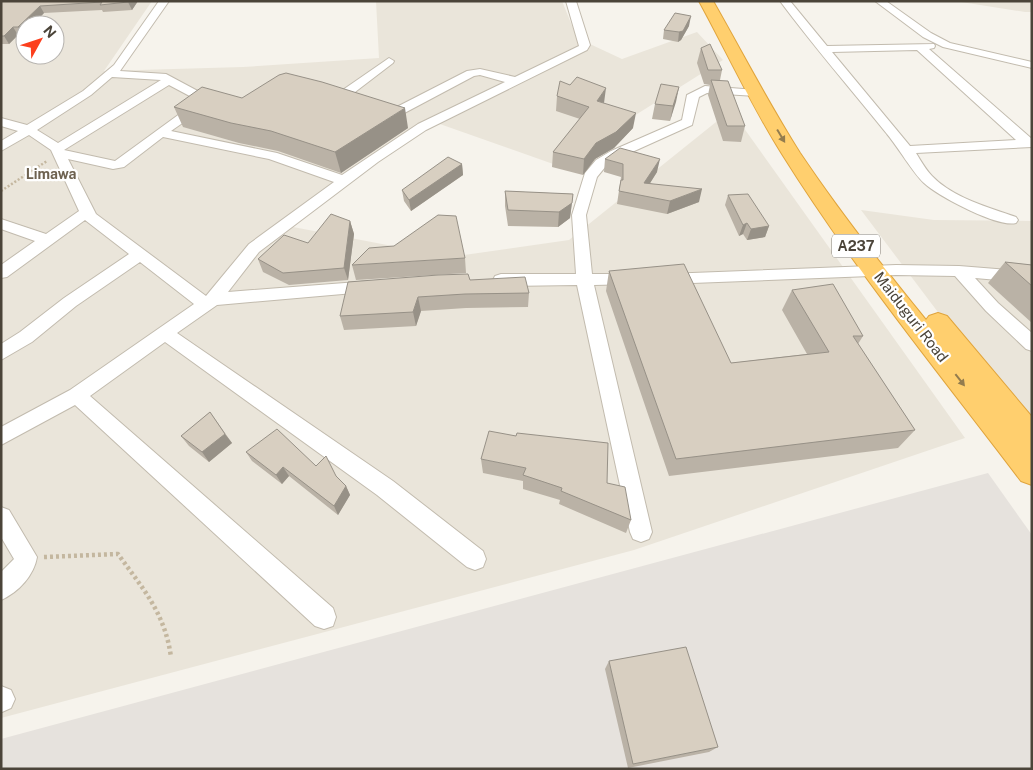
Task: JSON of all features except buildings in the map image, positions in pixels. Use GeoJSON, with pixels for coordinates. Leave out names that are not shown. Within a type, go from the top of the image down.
{"type":"FeatureCollection","features":[{"type":"Feature","properties":{"kind":"highway","name":"Maiduguri Road"},"geometry":{"type":"LineString","coordinates":[[706,1],[756,93],[803,172],[885,270],[1032,438]]}},
{"type":"Feature","properties":{"kind":"highway","name":"Maiduguri Road"},"geometry":{"type":"LineString","coordinates":[[720,1],[802,141],[885,270],[1032,472]]}},
{"type":"Feature","properties":{"kind":"street"},"geometry":{"type":"LineString","coordinates":[[1,147],[87,93],[118,67],[164,1]]}},
{"type":"Feature","properties":{"kind":"street"},"geometry":{"type":"LineString","coordinates":[[1,437],[77,395],[166,334],[209,302],[254,248],[343,180],[422,127],[583,48],[585,45],[571,1]]}},
{"type":"Feature","properties":{"kind":"street"},"geometry":{"type":"LineString","coordinates":[[785,1],[907,150],[927,179],[944,192],[971,206],[1011,220]]}},
{"type":"Feature","properties":{"kind":"street"},"geometry":{"type":"LineString","coordinates":[[880,1],[926,35],[947,44],[1032,65]]}},
{"type":"Feature","properties":{"kind":"street"},"geometry":{"type":"LineString","coordinates":[[823,49],[947,44]]}},
{"type":"Feature","properties":{"kind":"street"},"geometry":{"type":"LineString","coordinates":[[918,46],[1030,144]]}},
{"type":"Feature","properties":{"kind":"street"},"geometry":{"type":"LineString","coordinates":[[338,99],[389,61]]}},
{"type":"Feature","properties":{"kind":"street"},"geometry":{"type":"LineString","coordinates":[[391,115],[471,73],[480,72],[516,81]]}},
{"type":"Feature","properties":{"kind":"street"},"geometry":{"type":"LineString","coordinates":[[110,74],[153,74],[170,80],[185,90],[207,100],[230,108]]}},
{"type":"Feature","properties":{"kind":"street"},"geometry":{"type":"LineString","coordinates":[[57,151],[170,80]]}},
{"type":"Feature","properties":{"kind":"street"},"geometry":{"type":"LineString","coordinates":[[641,532],[584,278],[579,215],[590,176],[601,163],[616,154],[688,122],[693,95],[705,90],[756,93]]}},
{"type":"Feature","properties":{"kind":"street"},"geometry":{"type":"LineString","coordinates":[[325,96],[356,103]]}},
{"type":"Feature","properties":{"kind":"street"},"geometry":{"type":"LineString","coordinates":[[57,151],[113,165],[119,164],[207,100]]}},
{"type":"Feature","properties":{"kind":"street"},"geometry":{"type":"LineString","coordinates":[[377,110],[422,127]]}},
{"type":"Feature","properties":{"kind":"street"},"geometry":{"type":"LineString","coordinates":[[1,122],[42,135],[57,151],[82,198],[87,212],[139,255],[209,302],[391,285]]}},
{"type":"Feature","properties":{"kind":"street"},"geometry":{"type":"LineString","coordinates":[[161,133],[272,156],[343,180]]}},
{"type":"Feature","properties":{"kind":"street"},"geometry":{"type":"LineString","coordinates":[[907,150],[1030,144]]}},
{"type":"Feature","properties":{"kind":"street"},"geometry":{"type":"LineString","coordinates":[[1,273],[87,212]]}},
{"type":"Feature","properties":{"kind":"street"},"geometry":{"type":"LineString","coordinates":[[1,224],[47,240]]}},
{"type":"Feature","properties":{"kind":"street"},"geometry":{"type":"LineString","coordinates":[[1,353],[26,337],[70,302],[139,255]]}},
{"type":"Feature","properties":{"kind":"street"},"geometry":{"type":"LineString","coordinates":[[488,280],[740,277],[885,270],[959,271],[1032,278]]}},
{"type":"Feature","properties":{"kind":"street"},"geometry":{"type":"LineString","coordinates":[[959,271],[992,307],[1032,344]]}},
{"type":"Feature","properties":{"kind":"street"},"geometry":{"type":"LineString","coordinates":[[166,334],[385,488],[475,559]]}},
{"type":"Feature","properties":{"kind":"street"},"geometry":{"type":"LineString","coordinates":[[77,395],[324,617]]}},
{"type":"Feature","properties":{"kind":"street"},"geometry":{"type":"LineString","coordinates":[[1,517],[26,557],[24,566],[1,588]]}},
{"type":"Feature","properties":{"kind":"path"},"geometry":{"type":"LineString","coordinates":[[1,192],[57,151]]}},
{"type":"Feature","properties":{"kind":"path"},"geometry":{"type":"LineString","coordinates":[[26,557],[118,554],[160,614],[169,641],[171,657]]}},
{"type":"Feature","properties":{"kind":"shaded area"},"geometry":{"type":"Polygon","coordinates":[[[1,1],[152,1],[104,71],[243,67],[379,58],[376,1],[562,1],[577,38],[622,59],[697,32],[723,60],[556,165],[437,123],[381,158],[293,227],[450,257],[569,240],[731,110],[965,438],[634,550],[1,718],[1,1]]]}},
{"type":"Feature","properties":{"kind":"shaded area"},"geometry":{"type":"Polygon","coordinates":[[[955,1],[1032,1],[1032,12],[1025,12],[955,1]]]}},
{"type":"Feature","properties":{"kind":"shaded area"},"geometry":{"type":"Polygon","coordinates":[[[861,210],[934,220],[1032,221],[1032,437],[861,210]]]}},
{"type":"Feature","properties":{"kind":"shaded area"},"geometry":{"type":"Polygon","coordinates":[[[988,473],[1032,535],[1032,769],[1,769],[1,739],[988,473]]]}},
{"type":"Feature","properties":{"kind":"district","name":"Limawa"},"geometry":{"type":"Point","coordinates":[51,174]}}]}
